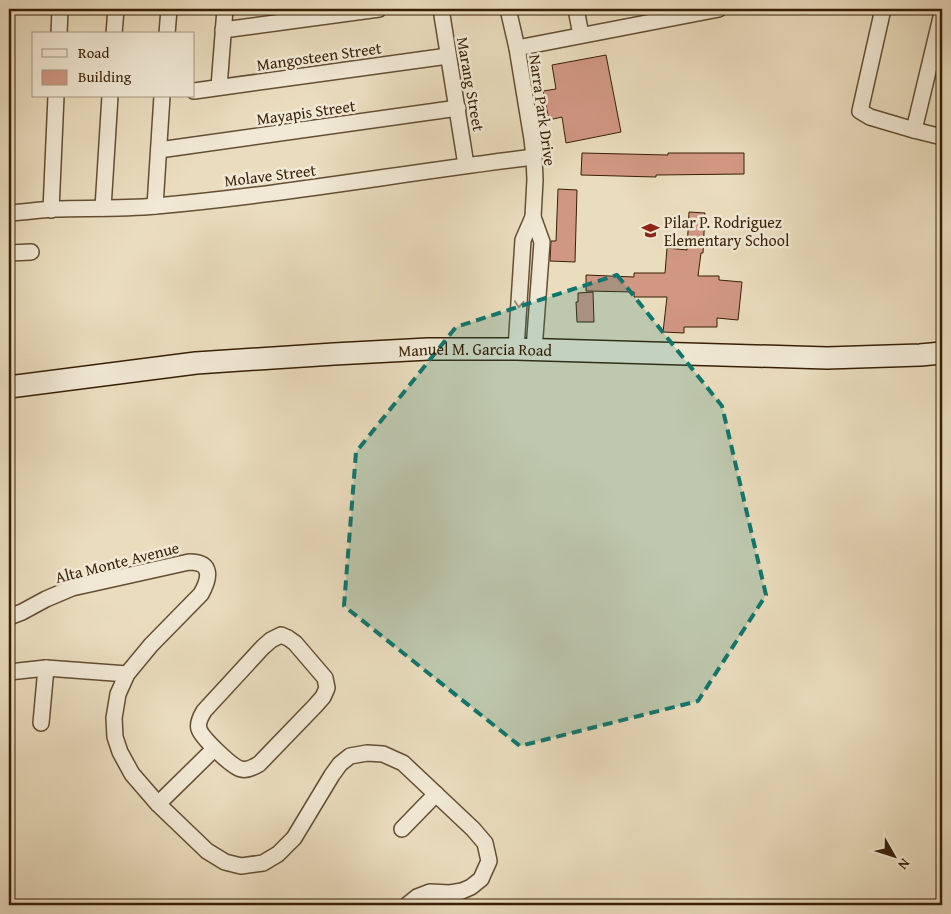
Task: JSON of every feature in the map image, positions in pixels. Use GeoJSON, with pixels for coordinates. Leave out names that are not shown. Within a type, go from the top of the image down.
{"type":"FeatureCollection","features":[{"type":"Feature","properties":{"kind":"main road","name":"Manuel M. Garcia Road"},"geometry":{"type":"LineString","coordinates":[[9,387],[196,363],[428,349],[827,358],[942,353]]}},
{"type":"Feature","properties":{"kind":"street"},"geometry":{"type":"LineString","coordinates":[[59,32],[60,9]]}},
{"type":"Feature","properties":{"kind":"street"},"geometry":{"type":"LineString","coordinates":[[114,32],[116,9]]}},
{"type":"Feature","properties":{"kind":"street"},"geometry":{"type":"LineString","coordinates":[[167,32],[169,9]]}},
{"type":"Feature","properties":{"kind":"street"},"geometry":{"type":"LineString","coordinates":[[219,87],[225,9]]}},
{"type":"Feature","properties":{"kind":"street"},"geometry":{"type":"LineString","coordinates":[[223,30],[379,9]]}},
{"type":"Feature","properties":{"kind":"street","name":"Marang Street"},"geometry":{"type":"LineString","coordinates":[[441,9],[466,165]]}},
{"type":"Feature","properties":{"kind":"street","name":"Narra Park Drive"},"geometry":{"type":"LineString","coordinates":[[508,9],[517,48],[534,157],[533,217],[523,240],[525,350]]}},
{"type":"Feature","properties":{"kind":"street"},"geometry":{"type":"LineString","coordinates":[[576,9],[581,35]]}},
{"type":"Feature","properties":{"kind":"street"},"geometry":{"type":"LineString","coordinates":[[517,48],[718,9]]}},
{"type":"Feature","properties":{"kind":"street"},"geometry":{"type":"LineString","coordinates":[[883,9],[860,111],[870,117],[942,136]]}},
{"type":"Feature","properties":{"kind":"street"},"geometry":{"type":"LineString","coordinates":[[914,130],[942,13]]}},
{"type":"Feature","properties":{"kind":"street","name":"Mangosteen Street"},"geometry":{"type":"LineString","coordinates":[[195,90],[448,56]]}},
{"type":"Feature","properties":{"kind":"street"},"geometry":{"type":"LineString","coordinates":[[51,210],[56,98]]}},
{"type":"Feature","properties":{"kind":"street"},"geometry":{"type":"LineString","coordinates":[[104,208],[110,98]]}},
{"type":"Feature","properties":{"kind":"street"},"geometry":{"type":"LineString","coordinates":[[155,206],[162,98]]}},
{"type":"Feature","properties":{"kind":"street","name":"Mayapis Street"},"geometry":{"type":"LineString","coordinates":[[159,150],[458,108]]}},
{"type":"Feature","properties":{"kind":"street","name":"Molave Street"},"geometry":{"type":"LineString","coordinates":[[9,213],[155,206],[291,191],[534,157]]}},
{"type":"Feature","properties":{"kind":"street"},"geometry":{"type":"LineString","coordinates":[[9,254],[31,252]]}},
{"type":"Feature","properties":{"kind":"street","name":"Alta Monte Avenue"},"geometry":{"type":"LineString","coordinates":[[9,617],[72,588],[189,562],[203,564],[208,576],[201,594],[151,645],[127,674],[118,694],[114,718],[115,738],[132,774],[158,804],[207,851],[225,862],[241,866],[263,863],[278,854],[294,838],[332,775],[340,764],[350,756],[367,753],[383,754],[403,763],[473,829],[485,843],[489,861],[481,880],[471,887],[450,893],[430,892],[417,896],[407,905]]}},
{"type":"Feature","properties":{"kind":"street"},"geometry":{"type":"LineString","coordinates":[[281,635],[295,643],[325,678],[327,688],[323,697],[259,764],[251,768],[242,770],[236,767],[214,749],[199,729],[198,723],[204,711],[271,640],[281,635]]}},
{"type":"Feature","properties":{"kind":"street"},"geometry":{"type":"LineString","coordinates":[[9,672],[46,668],[127,674]]}},
{"type":"Feature","properties":{"kind":"street"},"geometry":{"type":"LineString","coordinates":[[41,723],[46,668]]}},
{"type":"Feature","properties":{"kind":"street"},"geometry":{"type":"LineString","coordinates":[[158,804],[214,749]]}},
{"type":"Feature","properties":{"kind":"street"},"geometry":{"type":"LineString","coordinates":[[402,829],[436,794]]}},
{"type":"Feature","properties":{"kind":"highlighted area"},"geometry":{"type":"Polygon","coordinates":[[[617,275],[722,406],[766,595],[698,701],[520,746],[344,606],[356,452],[456,327],[617,275]]]}},
{"type":"Feature","properties":{"kind":"building"},"geometry":{"type":"Polygon","coordinates":[[[606,55],[621,132],[566,143],[562,117],[549,120],[543,91],[556,89],[552,65],[606,55]]]}},
{"type":"Feature","properties":{"kind":"building"},"geometry":{"type":"Polygon","coordinates":[[[582,153],[668,155],[668,153],[744,153],[744,174],[656,175],[656,177],[581,175],[582,153]]]}},
{"type":"Feature","properties":{"kind":"building"},"geometry":{"type":"Polygon","coordinates":[[[558,189],[577,190],[575,262],[550,261],[551,241],[556,241],[558,189]]]}},
{"type":"Feature","properties":{"kind":"building"},"geometry":{"type":"Polygon","coordinates":[[[689,212],[705,213],[703,253],[701,253],[698,276],[719,276],[719,280],[742,282],[738,320],[717,318],[717,327],[684,327],[684,333],[663,332],[667,297],[634,297],[634,292],[586,291],[586,275],[634,277],[634,273],[665,273],[667,248],[687,250],[689,212]]]}},
{"type":"Feature","properties":{"kind":"building"},"geometry":{"type":"Polygon","coordinates":[[[593,292],[594,322],[577,322],[576,302],[578,302],[578,293],[593,292]]]}},
{"type":"Feature","properties":{"kind":"place","name":"Pilar P. Rodriguez Elementary School"},"geometry":{"type":"Point","coordinates":[650,231]}}]}
